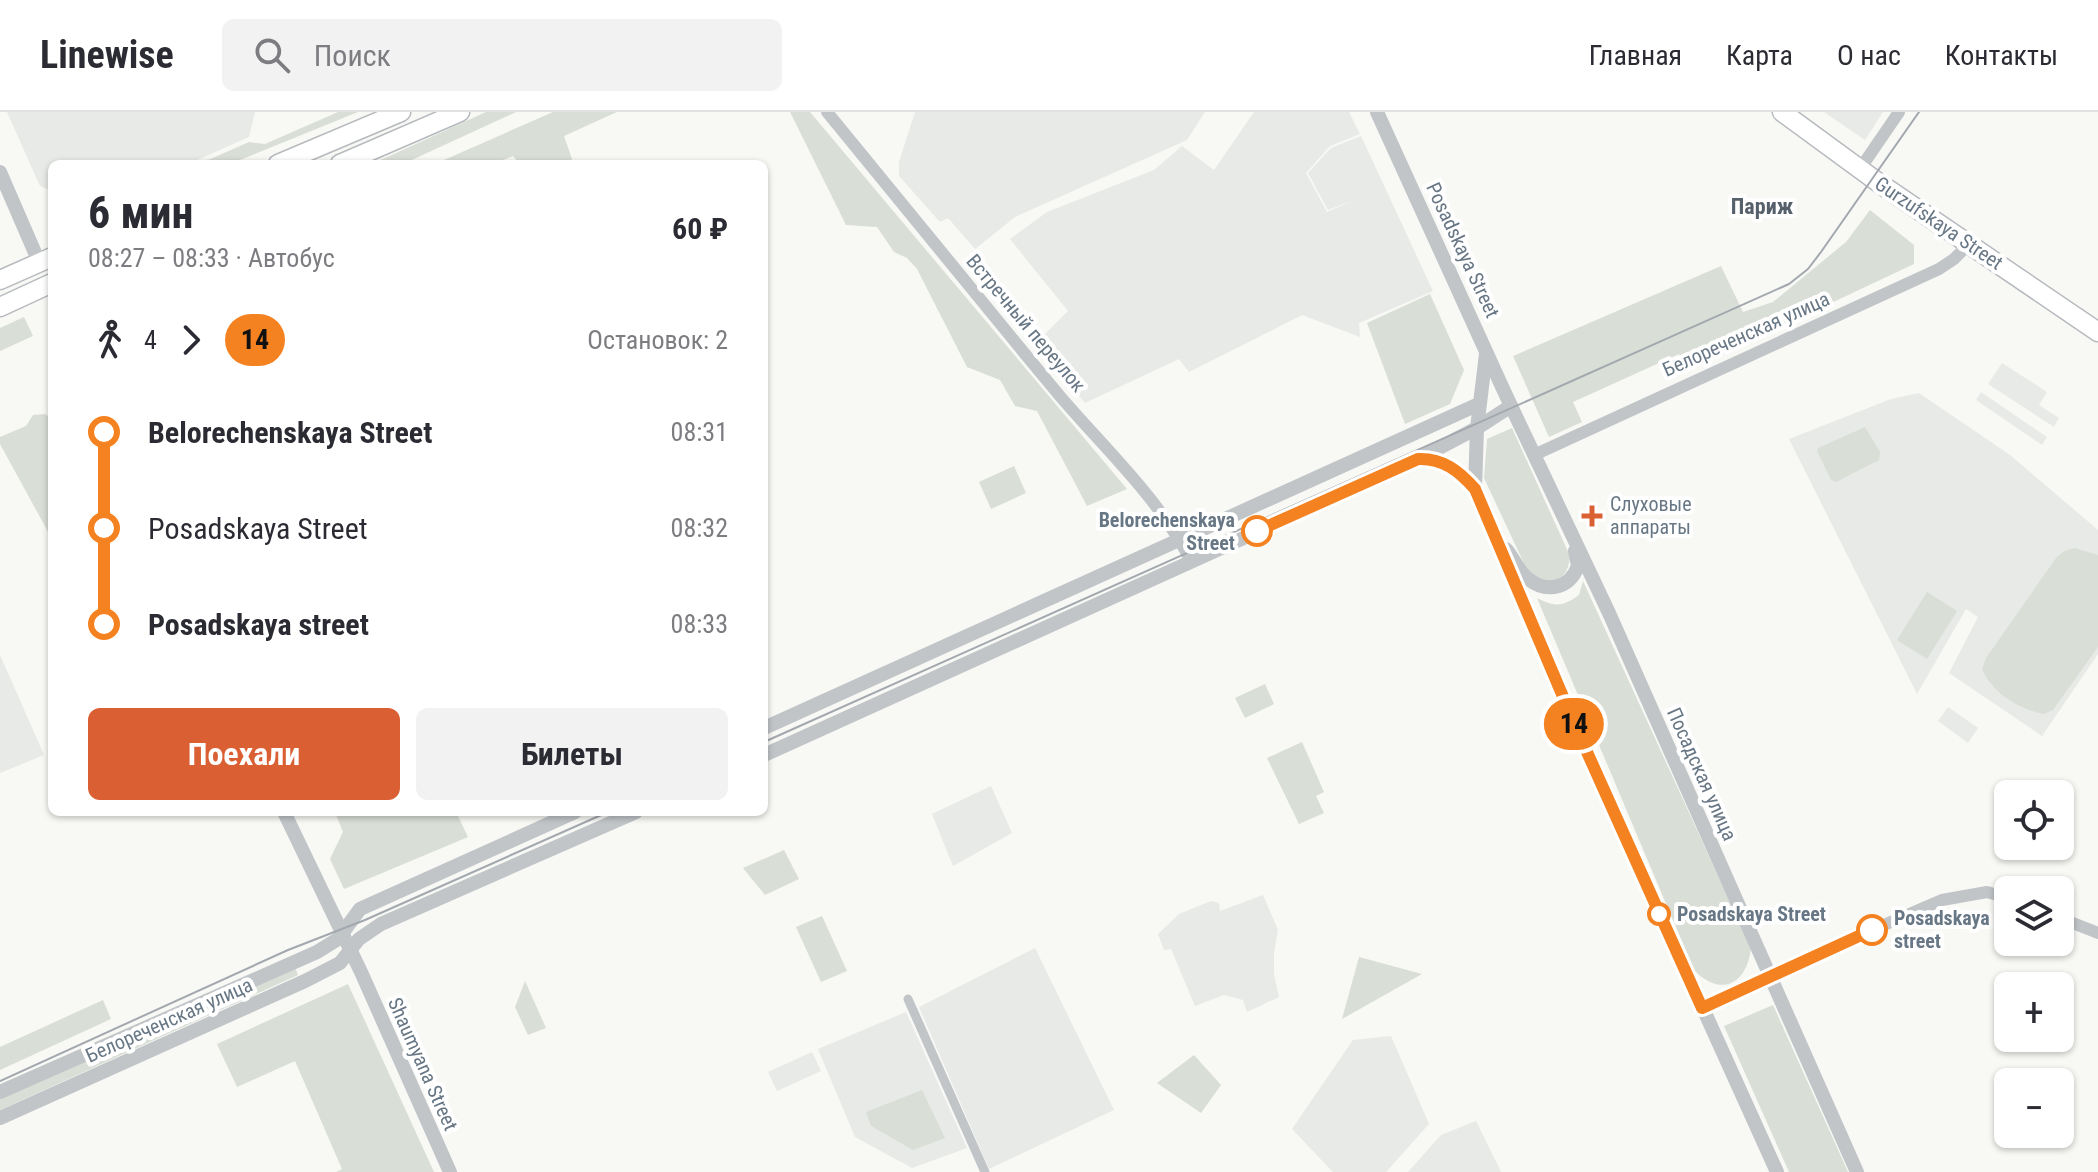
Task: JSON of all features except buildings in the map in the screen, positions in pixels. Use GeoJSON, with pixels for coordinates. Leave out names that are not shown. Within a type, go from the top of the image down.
{"type":"FeatureCollection","features":[{"type":"Feature","properties":{"kind":"main road"},"geometry":{"type":"LineString","coordinates":[[287,160],[401,112]]}},
{"type":"Feature","properties":{"kind":"main road"},"geometry":{"type":"LineString","coordinates":[[349,160],[460,112]]}},
{"type":"Feature","properties":{"kind":"main road","name":"Gurzufskaya Street"},"geometry":{"type":"LineString","coordinates":[[1782,112],[2098,332]]}},
{"type":"Feature","properties":{"kind":"main road"},"geometry":{"type":"LineString","coordinates":[[0,280],[45,260]]}},
{"type":"Feature","properties":{"kind":"main road"},"geometry":{"type":"LineString","coordinates":[[0,307],[48,287]]}},
{"type":"Feature","properties":{"kind":"street","name":"Встречный переулок"},"geometry":{"type":"LineString","coordinates":[[827,112],[1061,396],[1142,486],[1181,540],[1191,561]]}},
{"type":"Feature","properties":{"kind":"street","name":"Posadskaya Street"},"geometry":{"type":"LineString","coordinates":[[1377,112],[1511,406]]}},
{"type":"Feature","properties":{"kind":"street"},"geometry":{"type":"LineString","coordinates":[[1860,169],[1899,112]]}},
{"type":"Feature","properties":{"kind":"street"},"geometry":{"type":"LineString","coordinates":[[0,172],[45,260]]}},
{"type":"Feature","properties":{"kind":"street","name":"Белореченская улица"},"geometry":{"type":"LineString","coordinates":[[1534,455],[1939,269],[1970,243]]}},
{"type":"Feature","properties":{"kind":"street"},"geometry":{"type":"LineString","coordinates":[[1475,489],[1479,404],[1487,352]]}},
{"type":"Feature","properties":{"kind":"street"},"geometry":{"type":"LineString","coordinates":[[768,726],[1479,404],[1511,406]]}},
{"type":"Feature","properties":{"kind":"street"},"geometry":{"type":"LineString","coordinates":[[768,753],[1418,459],[1511,406]]}},
{"type":"Feature","properties":{"kind":"street","name":"Посадская улица"},"geometry":{"type":"LineString","coordinates":[[1511,406],[1615,625],[1772,978]]}},
{"type":"Feature","properties":{"kind":"street","name":"Посадская улица"},"geometry":{"type":"LineString","coordinates":[[1418,459],[1446,464],[1462,475],[1475,489],[1492,534],[1525,576],[1542,586],[1558,587],[1572,579],[1578,566],[1560,509]]}},
{"type":"Feature","properties":{"kind":"street"},"geometry":{"type":"LineString","coordinates":[[1492,534],[1777,1172]]}},
{"type":"Feature","properties":{"kind":"street"},"geometry":{"type":"LineString","coordinates":[[286,816],[450,1172]]}},
{"type":"Feature","properties":{"kind":"street"},"geometry":{"type":"LineString","coordinates":[[0,1092],[317,952],[342,934],[360,909],[566,816]]}},
{"type":"Feature","properties":{"kind":"street"},"geometry":{"type":"LineString","coordinates":[[350,951],[359,939],[381,924],[627,816]]}},
{"type":"Feature","properties":{"kind":"street"},"geometry":{"type":"LineString","coordinates":[[1702,1008],[1942,900],[1987,892],[1994,894]]}},
{"type":"Feature","properties":{"kind":"street"},"geometry":{"type":"LineString","coordinates":[[2074,924],[2098,933]]}},
{"type":"Feature","properties":{"kind":"street","name":"Белореченская улица"},"geometry":{"type":"LineString","coordinates":[[0,1118],[305,981],[340,963],[350,951]]}},
{"type":"Feature","properties":{"kind":"street"},"geometry":{"type":"LineString","coordinates":[[1772,978],[1857,1172]]}},
{"type":"Feature","properties":{"kind":"street"},"geometry":{"type":"LineString","coordinates":[[908,999],[985,1172]]}},
{"type":"Feature","properties":{"kind":"shaded area"},"geometry":{"type":"Polygon","coordinates":[[[7,112],[255,112],[249,137],[197,160],[48,160],[48,189],[40,186],[7,112]]]}},
{"type":"Feature","properties":{"kind":"shaded area"},"geometry":{"type":"Polygon","coordinates":[[[338,112],[358,112],[240,160],[208,160],[249,142],[265,144],[338,112]]]}},
{"type":"Feature","properties":{"kind":"shaded area"},"geometry":{"type":"Polygon","coordinates":[[[486,112],[516,112],[412,160],[381,160],[486,112]]]}},
{"type":"Feature","properties":{"kind":"shaded area"},"geometry":{"type":"Polygon","coordinates":[[[553,112],[617,112],[564,136],[571,160],[516,160],[513,156],[503,160],[444,160],[553,112]]]}},
{"type":"Feature","properties":{"kind":"shaded area"},"geometry":{"type":"Polygon","coordinates":[[[790,112],[810,112],[1127,489],[1087,506],[1037,411],[1015,406],[1000,380],[967,367],[917,269],[907,258],[894,252],[877,227],[846,225],[790,112]]]}},
{"type":"Feature","properties":{"kind":"shaded area"},"geometry":{"type":"Polygon","coordinates":[[[915,112],[1205,112],[1187,140],[1015,217],[975,249],[948,218],[940,222],[899,176],[899,162],[915,112]]]}},
{"type":"Feature","properties":{"kind":"shaded area"},"geometry":{"type":"Polygon","coordinates":[[[1254,112],[1349,112],[1360,134],[1330,146],[1306,173],[1327,212],[1352,201],[1328,210],[1308,173],[1331,148],[1361,136],[1433,291],[1359,323],[1360,337],[1302,315],[1189,372],[1179,359],[1085,403],[1034,345],[1068,311],[1010,239],[1047,212],[1154,170],[1182,146],[1214,170],[1254,112]]]}},
{"type":"Feature","properties":{"kind":"shaded area"},"geometry":{"type":"Polygon","coordinates":[[[1824,112],[1883,112],[1865,140],[1824,112]]]}},
{"type":"Feature","properties":{"kind":"shaded area"},"geometry":{"type":"Polygon","coordinates":[[[1870,210],[1914,245],[1914,264],[1689,370],[1679,354],[1573,402],[1582,422],[1549,437],[1513,356],[1721,266],[1743,312],[1773,302],[1846,242],[1870,210]]]}},
{"type":"Feature","properties":{"kind":"shaded area"},"geometry":{"type":"Polygon","coordinates":[[[1430,294],[1464,370],[1450,404],[1405,424],[1367,323],[1430,294]]]}},
{"type":"Feature","properties":{"kind":"shaded area"},"geometry":{"type":"Polygon","coordinates":[[[24,317],[33,336],[0,351],[0,328],[24,317]]]}},
{"type":"Feature","properties":{"kind":"shaded area"},"geometry":{"type":"Polygon","coordinates":[[[2002,363],[2047,392],[2039,405],[2059,418],[2054,427],[1988,384],[2002,363]]]}},
{"type":"Feature","properties":{"kind":"shaded area"},"geometry":{"type":"Polygon","coordinates":[[[1981,392],[2047,437],[2042,445],[1976,400],[1981,392]]]}},
{"type":"Feature","properties":{"kind":"shaded area"},"geometry":{"type":"Polygon","coordinates":[[[1919,393],[2010,455],[2098,530],[2098,654],[2042,736],[1949,673],[1978,617],[1966,609],[1917,694],[1789,439],[1891,399],[1919,393]]]}},
{"type":"Feature","properties":{"kind":"shaded area"},"geometry":{"type":"Polygon","coordinates":[[[33,415],[48,416],[48,532],[0,444],[0,437],[26,426],[33,415]]]}},
{"type":"Feature","properties":{"kind":"shaded area"},"geometry":{"type":"Polygon","coordinates":[[[1865,427],[1880,452],[1879,460],[1836,482],[1831,480],[1818,448],[1865,427]]]}},
{"type":"Feature","properties":{"kind":"shaded area"},"geometry":{"type":"Polygon","coordinates":[[[1512,428],[1570,556],[1565,573],[1555,580],[1542,579],[1527,570],[1484,478],[1487,439],[1512,428]]]}},
{"type":"Feature","properties":{"kind":"shaded area"},"geometry":{"type":"Polygon","coordinates":[[[1014,466],[1026,493],[991,509],[979,482],[1014,466]]]}},
{"type":"Feature","properties":{"kind":"shaded area"},"geometry":{"type":"Polygon","coordinates":[[[2075,548],[2098,555],[2098,647],[2053,710],[2044,714],[2008,699],[1993,686],[1982,669],[1986,658],[2056,558],[2064,551],[2075,548]]]}},
{"type":"Feature","properties":{"kind":"shaded area"},"geometry":{"type":"Polygon","coordinates":[[[1583,581],[1751,948],[1744,971],[1731,983],[1714,983],[1694,970],[1537,598],[1563,604],[1579,595],[1583,581]]]}},
{"type":"Feature","properties":{"kind":"shaded area"},"geometry":{"type":"Polygon","coordinates":[[[1927,592],[1957,611],[1927,659],[1897,640],[1927,592]]]}},
{"type":"Feature","properties":{"kind":"shaded area"},"geometry":{"type":"Polygon","coordinates":[[[0,655],[44,755],[0,773],[0,655]]]}},
{"type":"Feature","properties":{"kind":"shaded area"},"geometry":{"type":"Polygon","coordinates":[[[1265,684],[1274,704],[1245,718],[1235,698],[1265,684]]]}},
{"type":"Feature","properties":{"kind":"shaded area"},"geometry":{"type":"Polygon","coordinates":[[[1948,707],[1978,728],[1968,743],[1938,721],[1948,707]]]}},
{"type":"Feature","properties":{"kind":"shaded area"},"geometry":{"type":"Polygon","coordinates":[[[1302,742],[1324,792],[1316,796],[1324,813],[1299,824],[1267,758],[1302,742]]]}},
{"type":"Feature","properties":{"kind":"shaded area"},"geometry":{"type":"Polygon","coordinates":[[[991,786],[1012,833],[953,866],[932,814],[991,786]]]}},
{"type":"Feature","properties":{"kind":"shaded area"},"geometry":{"type":"Polygon","coordinates":[[[337,816],[458,816],[468,837],[344,889],[330,859],[343,832],[337,816]]]}},
{"type":"Feature","properties":{"kind":"shaded area"},"geometry":{"type":"Polygon","coordinates":[[[784,850],[799,879],[765,895],[743,868],[784,850]]]}},
{"type":"Feature","properties":{"kind":"shaded area"},"geometry":{"type":"Polygon","coordinates":[[[1263,895],[1278,930],[1274,974],[1279,997],[1247,1012],[1243,1000],[1224,995],[1195,1006],[1171,949],[1164,950],[1158,934],[1179,914],[1211,901],[1219,903],[1220,911],[1263,895]]]}},
{"type":"Feature","properties":{"kind":"shaded area"},"geometry":{"type":"Polygon","coordinates":[[[822,916],[847,971],[821,982],[796,927],[822,916]]]}},
{"type":"Feature","properties":{"kind":"shaded area"},"geometry":{"type":"Polygon","coordinates":[[[1035,948],[1114,1110],[989,1169],[919,1007],[1035,948]]]}},
{"type":"Feature","properties":{"kind":"shaded area"},"geometry":{"type":"Polygon","coordinates":[[[1359,957],[1422,974],[1342,1019],[1359,957]]]}},
{"type":"Feature","properties":{"kind":"shaded area"},"geometry":{"type":"Polygon","coordinates":[[[295,967],[298,975],[0,1110],[0,1099],[295,967]]]}},
{"type":"Feature","properties":{"kind":"shaded area"},"geometry":{"type":"Polygon","coordinates":[[[525,981],[546,1028],[528,1035],[515,1007],[525,981]]]}},
{"type":"Feature","properties":{"kind":"shaded area"},"geometry":{"type":"Polygon","coordinates":[[[348,984],[434,1172],[336,1172],[342,1169],[295,1061],[237,1087],[217,1044],[348,984]]]}},
{"type":"Feature","properties":{"kind":"shaded area"},"geometry":{"type":"Polygon","coordinates":[[[103,1000],[111,1019],[0,1070],[0,1047],[103,1000]]]}},
{"type":"Feature","properties":{"kind":"shaded area"},"geometry":{"type":"Polygon","coordinates":[[[1773,1005],[1848,1172],[1789,1172],[1724,1026],[1773,1005]]]}},
{"type":"Feature","properties":{"kind":"shaded area"},"geometry":{"type":"Polygon","coordinates":[[[906,1012],[967,1148],[912,1168],[855,1137],[818,1049],[906,1012]]]}},
{"type":"Feature","properties":{"kind":"shaded area"},"geometry":{"type":"Polygon","coordinates":[[[1391,1036],[1429,1124],[1386,1172],[1333,1172],[1292,1129],[1353,1040],[1391,1036]]]}},
{"type":"Feature","properties":{"kind":"shaded area"},"geometry":{"type":"Polygon","coordinates":[[[812,1052],[821,1071],[777,1091],[768,1072],[812,1052]]]}},
{"type":"Feature","properties":{"kind":"shaded area"},"geometry":{"type":"Polygon","coordinates":[[[1194,1055],[1221,1085],[1201,1113],[1157,1083],[1194,1055]]]}},
{"type":"Feature","properties":{"kind":"shaded area"},"geometry":{"type":"Polygon","coordinates":[[[922,1090],[945,1138],[913,1150],[871,1126],[866,1112],[922,1090]]]}},
{"type":"Feature","properties":{"kind":"shaded area"},"geometry":{"type":"Polygon","coordinates":[[[1476,1121],[1501,1172],[1408,1172],[1441,1135],[1476,1121]]]}},
{"type":"Feature","properties":{"kind":"tram line"},"geometry":{"type":"LineString","coordinates":[[768,740],[1789,284],[1808,269],[1821,252],[1919,112]]}},
{"type":"Feature","properties":{"kind":"tram line"},"geometry":{"type":"LineString","coordinates":[[0,1081],[288,950],[365,920],[599,816]]}},
{"type":"Feature","properties":{"kind":"bus line","name":"14"},"geometry":{"type":"LineString","coordinates":[[1257,531],[1418,459],[1446,464],[1475,489],[1578,732],[1702,1008],[1872,930]]}},
{"type":"Feature","properties":{"kind":"place","name":"Слуховые аппараты"},"geometry":{"type":"Point","coordinates":[1592,516]}},
{"type":"Feature","properties":{"kind":"place","name":"Belorechenskaya Street"},"geometry":{"type":"Point","coordinates":[1257,531]}},
{"type":"Feature","properties":{"kind":"place","name":"Posadskaya Street"},"geometry":{"type":"Point","coordinates":[1659,914]}},
{"type":"Feature","properties":{"kind":"place","name":"Posadskaya street"},"geometry":{"type":"Point","coordinates":[1872,930]}},
{"type":"Feature","properties":{"kind":"district","name":"Париж"},"geometry":{"type":"Point","coordinates":[1762,206]}}]}
